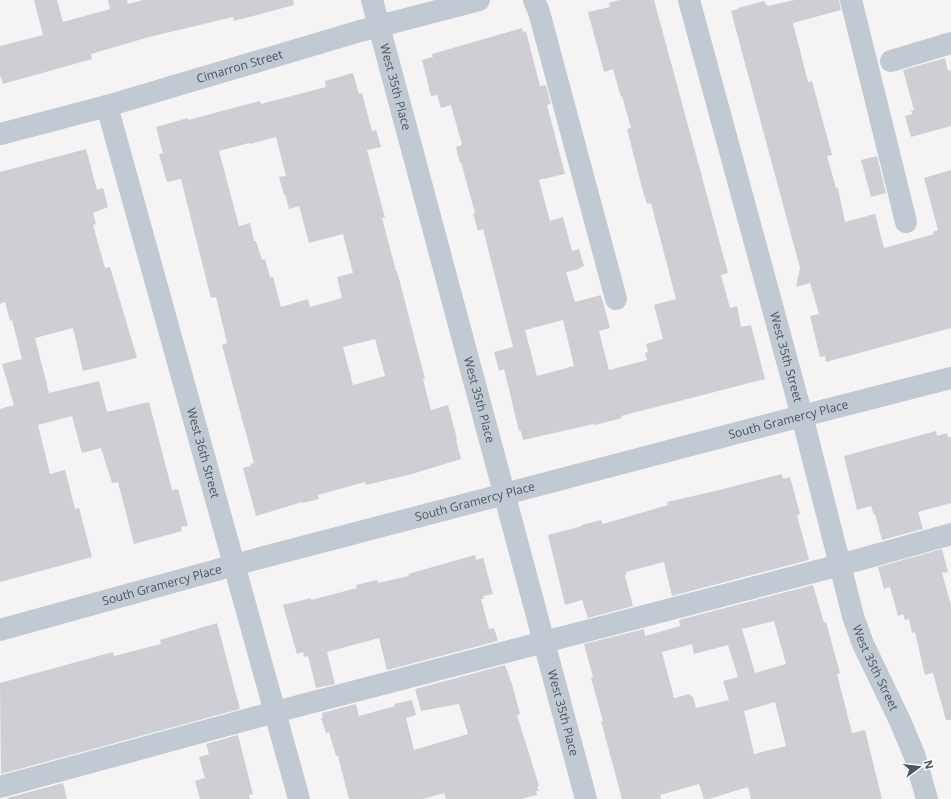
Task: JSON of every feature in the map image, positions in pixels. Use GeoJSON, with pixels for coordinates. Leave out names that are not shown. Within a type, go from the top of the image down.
{"type":"FeatureCollection","features":[{"type":"Feature","properties":{"kind":"street","name":"West 35th Place"},"geometry":{"type":"LineString","coordinates":[[372,0],[586,799]]}},
{"type":"Feature","properties":{"kind":"street","name":"Cimarron Street"},"geometry":{"type":"LineString","coordinates":[[0,134],[107,106],[378,26],[479,0]]}},
{"type":"Feature","properties":{"kind":"street"},"geometry":{"type":"LineString","coordinates":[[534,0],[539,12],[616,299]]}},
{"type":"Feature","properties":{"kind":"street","name":"West 35th Street"},"geometry":{"type":"LineString","coordinates":[[690,0],[802,416],[853,616],[912,750],[927,799]]}},
{"type":"Feature","properties":{"kind":"street"},"geometry":{"type":"LineString","coordinates":[[851,0],[906,222]]}},
{"type":"Feature","properties":{"kind":"street"},"geometry":{"type":"LineString","coordinates":[[890,62],[951,42]]}},
{"type":"Feature","properties":{"kind":"street","name":"West 36th Street"},"geometry":{"type":"LineString","coordinates":[[107,106],[299,799]]}},
{"type":"Feature","properties":{"kind":"street","name":"South Gramercy Place"},"geometry":{"type":"LineString","coordinates":[[0,630],[235,565],[951,378]]}},
{"type":"Feature","properties":{"kind":"street"},"geometry":{"type":"LineString","coordinates":[[0,786],[951,534]]}},
{"type":"Feature","properties":{"kind":"building"},"geometry":{"type":"Polygon","coordinates":[[[34,0],[57,0],[63,22],[110,9],[108,0],[127,0],[128,4],[143,0],[293,0],[294,5],[234,21],[233,17],[149,37],[91,54],[92,59],[3,84],[0,75],[0,46],[43,35],[34,0]]]}},
{"type":"Feature","properties":{"kind":"building"},"geometry":{"type":"Polygon","coordinates":[[[619,0],[654,0],[728,273],[721,275],[730,308],[737,306],[741,327],[751,325],[765,379],[621,416],[622,418],[595,425],[523,440],[521,431],[519,431],[504,369],[499,371],[494,352],[513,347],[483,229],[478,231],[473,213],[475,213],[461,162],[460,163],[456,147],[462,145],[451,105],[441,108],[437,95],[431,96],[422,60],[433,57],[432,54],[522,28],[523,32],[526,31],[540,86],[546,85],[551,104],[547,105],[565,174],[539,180],[550,221],[563,217],[572,251],[579,249],[584,266],[579,268],[580,269],[566,272],[575,302],[601,295],[610,328],[599,331],[609,370],[647,360],[645,353],[648,352],[646,344],[663,339],[654,305],[676,299],[651,203],[647,204],[643,192],[627,129],[631,128],[622,96],[621,97],[613,69],[604,72],[588,12],[610,7],[609,3],[619,0]],[[563,320],[525,330],[537,376],[574,366],[563,320]]]}},
{"type":"Feature","properties":{"kind":"building"},"geometry":{"type":"Polygon","coordinates":[[[795,0],[839,0],[841,10],[793,23],[808,82],[812,81],[832,155],[827,156],[836,188],[838,188],[845,222],[875,214],[884,248],[934,234],[933,232],[938,230],[924,178],[951,170],[951,328],[826,362],[825,356],[820,357],[810,316],[819,314],[810,283],[796,287],[800,268],[731,11],[764,1],[767,6],[795,0]]]}},
{"type":"Feature","properties":{"kind":"building"},"geometry":{"type":"Polygon","coordinates":[[[945,58],[948,71],[951,70],[951,126],[911,137],[905,116],[912,114],[911,110],[914,110],[903,70],[945,58]]]}},
{"type":"Feature","properties":{"kind":"building"},"geometry":{"type":"Polygon","coordinates":[[[353,73],[359,94],[362,93],[372,131],[376,130],[381,147],[367,150],[385,218],[382,218],[425,379],[423,379],[431,410],[448,405],[461,459],[412,474],[366,485],[365,482],[318,495],[319,499],[302,502],[256,516],[243,468],[251,466],[250,464],[254,463],[222,345],[227,343],[216,297],[211,298],[181,179],[167,182],[159,154],[163,153],[156,127],[260,101],[261,104],[326,87],[325,81],[353,73]],[[276,137],[219,151],[239,226],[250,223],[254,241],[256,241],[262,260],[265,259],[270,277],[273,277],[281,307],[308,299],[310,307],[342,298],[337,277],[353,273],[343,234],[309,243],[299,206],[289,209],[285,194],[284,195],[279,177],[286,176],[276,137]],[[375,339],[343,347],[353,385],[385,376],[375,339]]]}},
{"type":"Feature","properties":{"kind":"building"},"geometry":{"type":"Polygon","coordinates":[[[86,149],[97,190],[103,188],[108,207],[93,213],[96,224],[93,225],[105,268],[110,267],[137,358],[83,371],[73,328],[35,338],[49,393],[99,381],[107,412],[149,402],[172,490],[178,489],[188,526],[181,527],[182,531],[134,544],[118,482],[112,483],[101,448],[82,453],[72,416],[38,425],[50,474],[65,470],[75,509],[79,508],[92,557],[0,582],[0,409],[14,405],[2,364],[22,359],[12,320],[10,321],[5,302],[0,304],[0,172],[86,149]]]}},
{"type":"Feature","properties":{"kind":"building"},"geometry":{"type":"Polygon","coordinates":[[[877,156],[886,193],[871,197],[861,160],[877,156]]]}},
{"type":"Feature","properties":{"kind":"building"},"geometry":{"type":"Polygon","coordinates":[[[936,431],[937,436],[947,433],[948,437],[951,437],[951,503],[918,512],[923,529],[882,540],[875,514],[874,515],[871,506],[857,510],[844,456],[936,431]]]}},
{"type":"Feature","properties":{"kind":"building"},"geometry":{"type":"Polygon","coordinates":[[[782,474],[783,479],[790,477],[800,514],[797,515],[809,560],[672,596],[664,562],[626,572],[627,574],[625,575],[633,606],[588,618],[582,600],[565,605],[548,535],[601,520],[603,524],[668,505],[667,502],[782,474]]]}},
{"type":"Feature","properties":{"kind":"building"},"geometry":{"type":"Polygon","coordinates":[[[942,549],[948,572],[942,573],[951,605],[951,720],[946,720],[933,673],[925,675],[915,632],[912,633],[909,619],[905,620],[903,614],[898,616],[890,587],[884,589],[878,567],[942,549]]]}},
{"type":"Feature","properties":{"kind":"building"},"geometry":{"type":"Polygon","coordinates":[[[475,555],[476,560],[483,558],[493,594],[483,596],[484,599],[481,599],[489,629],[494,628],[498,641],[387,670],[379,638],[327,652],[335,684],[316,688],[308,656],[304,657],[303,652],[297,654],[283,605],[311,598],[311,600],[357,588],[356,585],[377,580],[378,583],[409,576],[408,574],[475,555]]]}},
{"type":"Feature","properties":{"kind":"building"},"geometry":{"type":"Polygon","coordinates":[[[813,585],[824,623],[826,622],[840,673],[837,674],[852,733],[865,730],[882,799],[751,799],[748,787],[709,799],[704,799],[699,784],[660,795],[661,799],[622,799],[601,721],[603,721],[591,678],[593,677],[584,644],[644,629],[645,636],[680,626],[679,620],[813,585]],[[774,621],[742,629],[755,673],[786,664],[774,621]],[[692,644],[662,652],[674,698],[690,694],[691,697],[693,696],[696,708],[729,700],[723,681],[738,677],[728,645],[694,654],[692,644]],[[775,702],[744,711],[754,754],[786,746],[775,702]]]}},
{"type":"Feature","properties":{"kind":"building"},"geometry":{"type":"Polygon","coordinates":[[[217,623],[240,709],[1,774],[0,683],[113,652],[114,656],[161,644],[160,640],[217,623]]]}},
{"type":"Feature","properties":{"kind":"building"},"geometry":{"type":"Polygon","coordinates":[[[505,665],[520,714],[517,715],[539,786],[537,786],[539,791],[536,791],[537,795],[521,799],[446,799],[444,793],[423,799],[349,799],[338,756],[336,756],[329,732],[326,733],[321,718],[323,718],[322,713],[356,704],[359,716],[395,706],[394,704],[412,700],[416,715],[406,718],[414,750],[468,734],[459,704],[421,711],[415,689],[505,665]]]}},
{"type":"Feature","properties":{"kind":"building"},"geometry":{"type":"Polygon","coordinates":[[[238,735],[253,794],[249,795],[250,799],[200,799],[195,781],[205,778],[199,757],[209,754],[206,744],[238,735]]]}},
{"type":"Feature","properties":{"kind":"building"},"geometry":{"type":"Polygon","coordinates":[[[63,783],[67,799],[7,798],[63,783]]]}}]}
